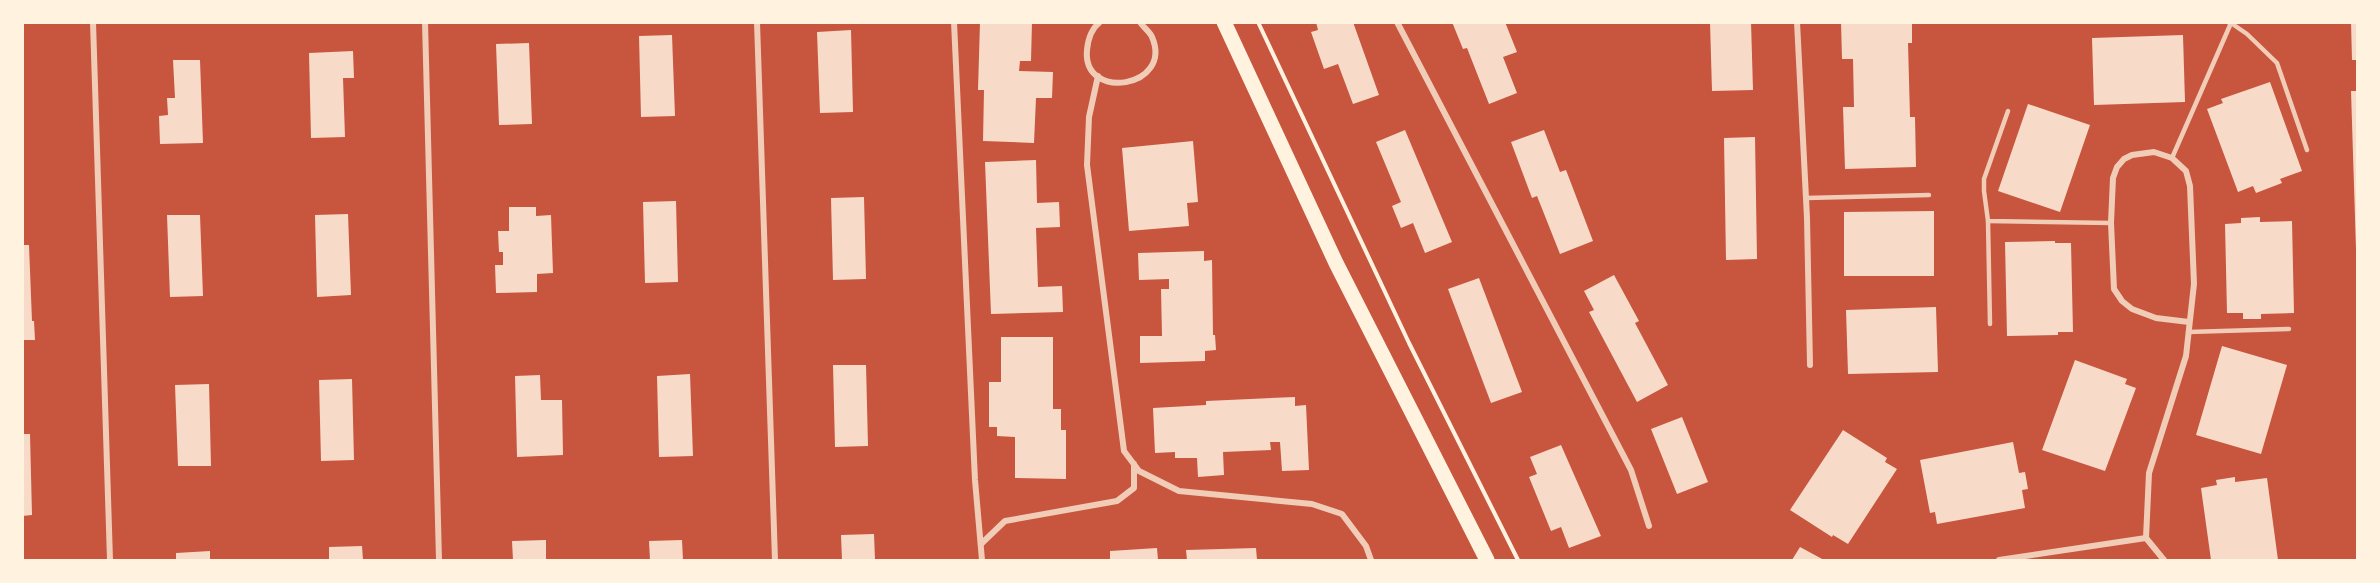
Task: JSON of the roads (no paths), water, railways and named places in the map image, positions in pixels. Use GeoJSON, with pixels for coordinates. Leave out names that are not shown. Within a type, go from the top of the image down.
{"type":"FeatureCollection","features":[{"type":"Feature","properties":{"kind":"main road"},"geometry":{"type":"LineString","coordinates":[[1224,22],[1336,263],[1487,561]]}},
{"type":"Feature","properties":{"kind":"street"},"geometry":{"type":"LineString","coordinates":[[93,22],[110,561]]}},
{"type":"Feature","properties":{"kind":"street"},"geometry":{"type":"LineString","coordinates":[[425,22],[440,561]]}},
{"type":"Feature","properties":{"kind":"street"},"geometry":{"type":"LineString","coordinates":[[757,22],[775,561]]}},
{"type":"Feature","properties":{"kind":"street"},"geometry":{"type":"LineString","coordinates":[[954,22],[975,480],[982,561]]}},
{"type":"Feature","properties":{"kind":"street"},"geometry":{"type":"LineString","coordinates":[[1100,22],[1088,39],[1086,56],[1098,76],[1104,80],[1122,84],[1137,80],[1145,74],[1155,54],[1152,36],[1140,22]]}},
{"type":"Feature","properties":{"kind":"street"},"geometry":{"type":"LineString","coordinates":[[1397,22],[1631,470],[1649,526]]}},
{"type":"Feature","properties":{"kind":"street"},"geometry":{"type":"LineString","coordinates":[[1797,22],[1806,198],[1810,365]]}},
{"type":"Feature","properties":{"kind":"street"},"geometry":{"type":"LineString","coordinates":[[1098,76],[1089,117],[1087,165],[1124,451],[1139,471],[1179,491],[1311,504],[1342,514],[1366,546],[1371,561]]}},
{"type":"Feature","properties":{"kind":"street"},"geometry":{"type":"LineString","coordinates":[[2164,561],[2146,538],[2149,473],[2183,371],[2194,284],[2190,186],[2186,171],[2172,158],[2154,152],[2143,152],[2124,159],[2112,178],[2111,223],[2114,289],[2122,301],[2132,309],[2156,318],[2189,322]]}},
{"type":"Feature","properties":{"kind":"street"},"geometry":{"type":"LineString","coordinates":[[981,544],[1005,521],[1117,501],[1134,488],[1134,463]]}},
{"type":"Feature","properties":{"kind":"street"},"geometry":{"type":"LineString","coordinates":[[1998,561],[2146,538]]}},
{"type":"Feature","properties":{"kind":"lane"},"geometry":{"type":"LineString","coordinates":[[2172,158],[2230,23],[2247,34],[2277,63],[2307,150]]}},
{"type":"Feature","properties":{"kind":"lane"},"geometry":{"type":"LineString","coordinates":[[1990,324],[1988,221],[1983,191],[1984,179],[2008,111]]}},
{"type":"Feature","properties":{"kind":"lane"},"geometry":{"type":"LineString","coordinates":[[1806,198],[1929,195]]}},
{"type":"Feature","properties":{"kind":"lane"},"geometry":{"type":"LineString","coordinates":[[1988,221],[2111,223]]}},
{"type":"Feature","properties":{"kind":"lane"},"geometry":{"type":"LineString","coordinates":[[2188,332],[2289,329]]}}]}
